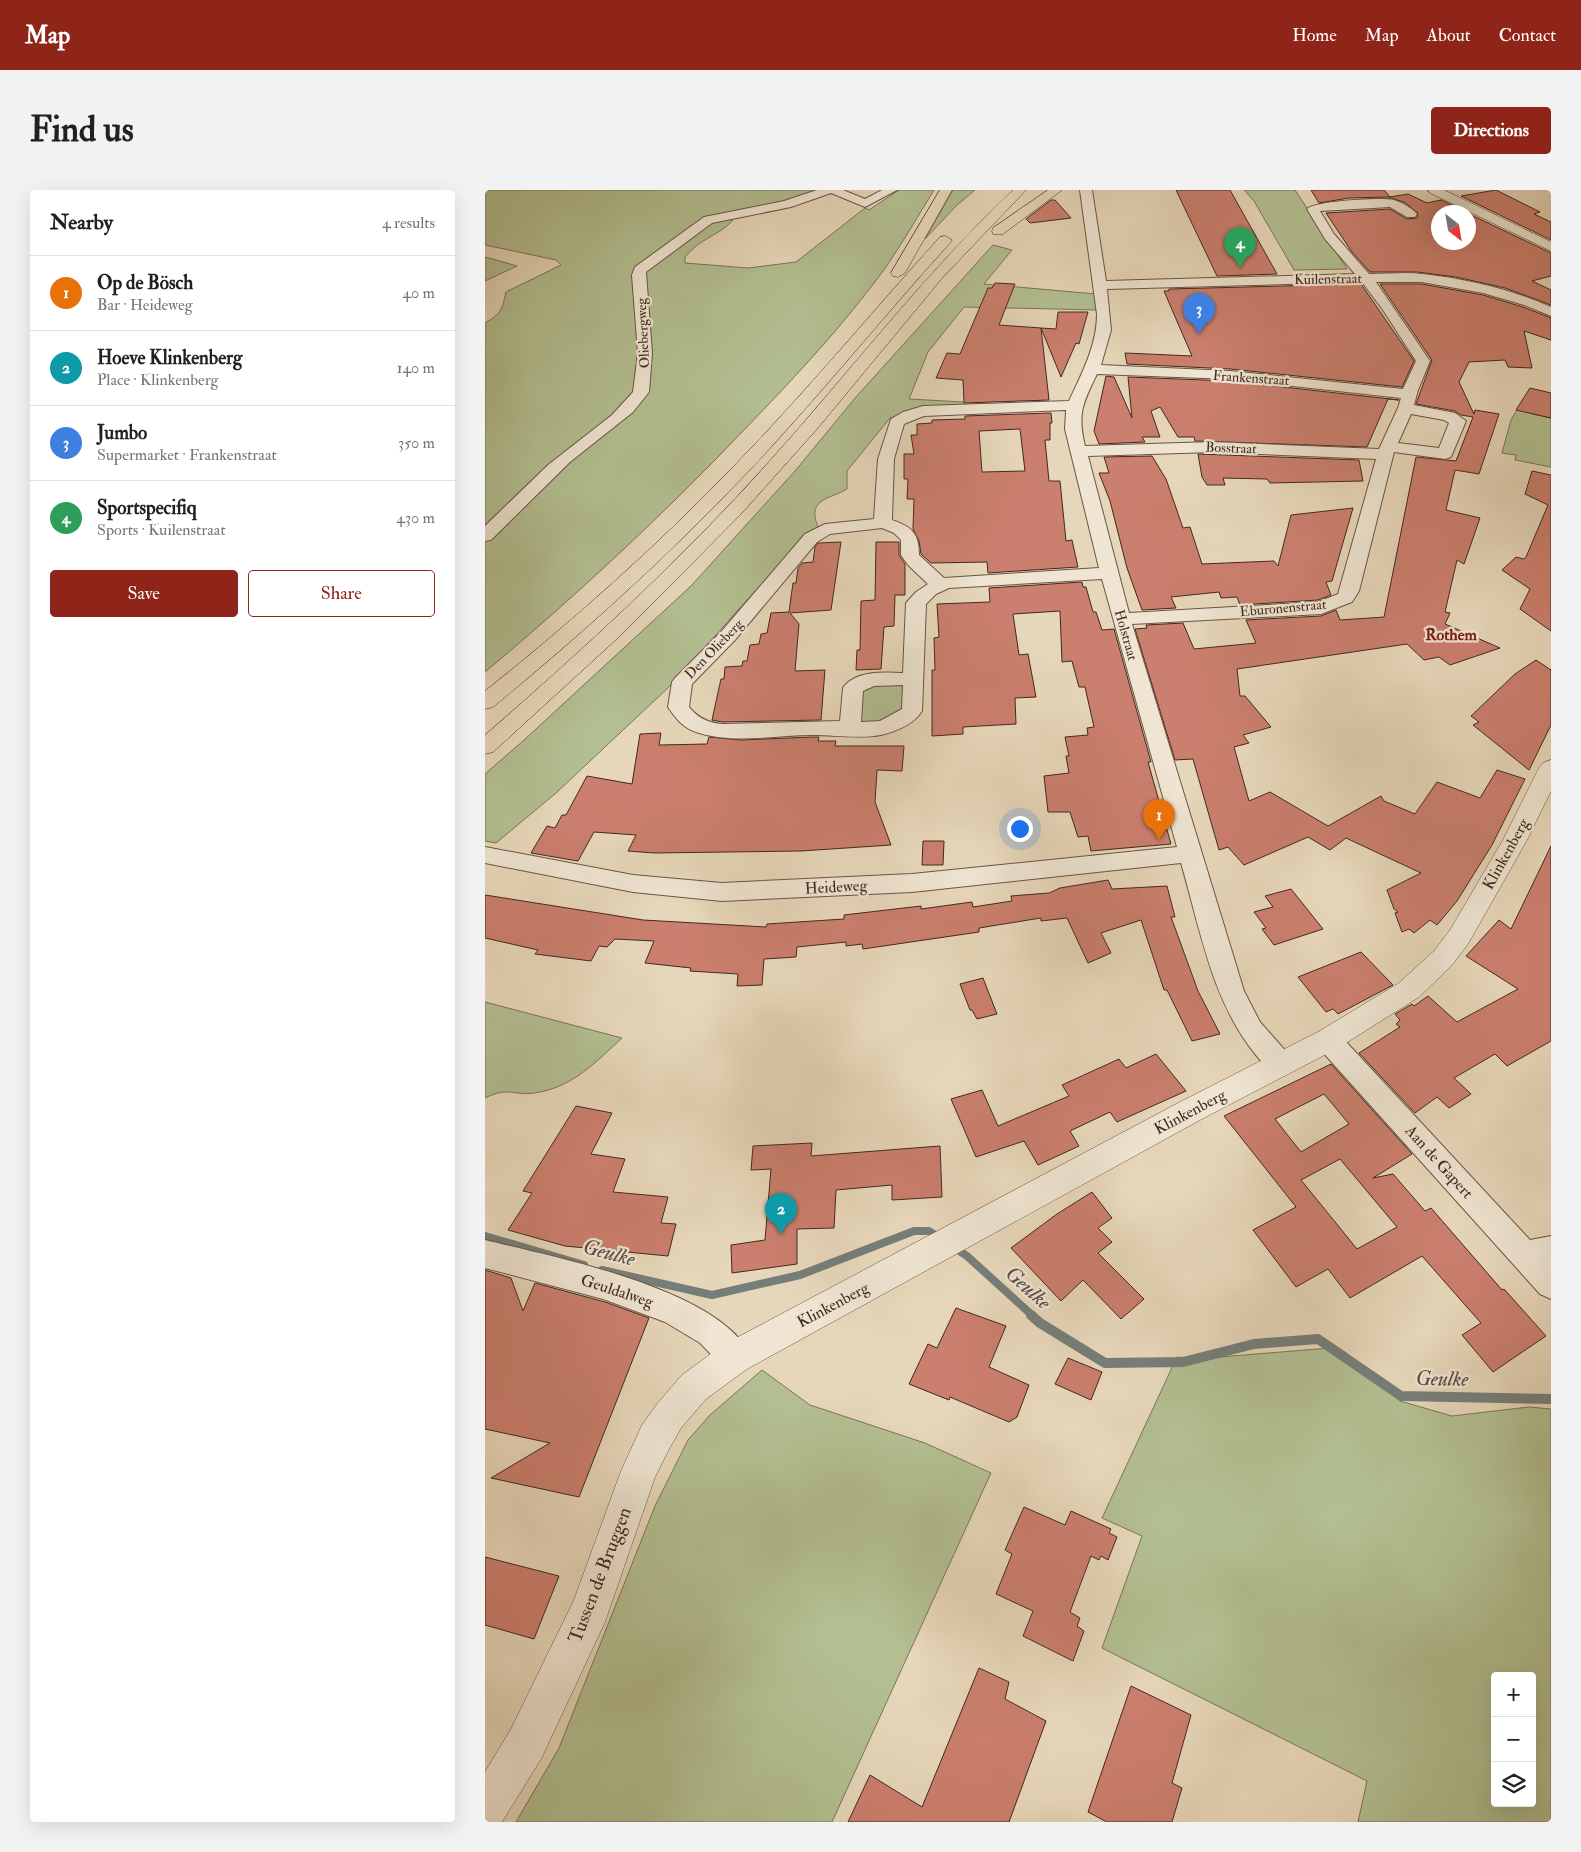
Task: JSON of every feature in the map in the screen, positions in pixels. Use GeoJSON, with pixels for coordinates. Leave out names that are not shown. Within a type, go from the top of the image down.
{"type":"FeatureCollection","features":[{"type":"Feature","properties":{"kind":"highway"},"geometry":{"type":"LineString","coordinates":[[863,332],[881,296],[905,263],[946,190]]}},
{"type":"Feature","properties":{"kind":"highway"},"geometry":{"type":"LineString","coordinates":[[485,747],[617,628],[688,558],[811,426],[967,241],[1020,190]]}},
{"type":"Feature","properties":{"kind":"highway"},"geometry":{"type":"LineString","coordinates":[[881,343],[928,302],[980,246],[1007,224],[1056,190]]}},
{"type":"Feature","properties":{"kind":"highway"},"geometry":{"type":"LineString","coordinates":[[485,702],[592,613],[695,516],[774,434],[955,228]]}},
{"type":"Feature","properties":{"kind":"street","name":"Oliebergweg"},"geometry":{"type":"LineString","coordinates":[[485,536],[564,459],[639,397],[644,386],[645,366],[640,270],[708,220],[787,204],[829,190]]}},
{"type":"Feature","properties":{"kind":"street"},"geometry":{"type":"LineString","coordinates":[[833,190],[865,203],[891,190]]}},
{"type":"Feature","properties":{"kind":"street","name":"Holstraat"},"geometry":{"type":"LineString","coordinates":[[1086,190],[1100,285],[1104,330],[1092,369],[1074,405],[1073,429],[1121,619],[1231,991],[1250,1029],[1280,1064]]}},
{"type":"Feature","properties":{"kind":"street"},"geometry":{"type":"LineString","coordinates":[[1434,190],[1551,246]]}},
{"type":"Feature","properties":{"kind":"street"},"geometry":{"type":"LineString","coordinates":[[1366,278],[1349,262],[1313,209],[1322,206],[1393,204],[1411,214]]}},
{"type":"Feature","properties":{"kind":"street","name":"Eburonenstraat"},"geometry":{"type":"LineString","coordinates":[[1121,619],[1321,608],[1345,598],[1350,591],[1387,450],[1423,361],[1366,278]]}},
{"type":"Feature","properties":{"kind":"street","name":"Kuilenstraat"},"geometry":{"type":"LineString","coordinates":[[1100,285],[1409,278],[1448,282],[1509,296],[1551,312]]}},
{"type":"Feature","properties":{"kind":"street","name":"Frankenstraat"},"geometry":{"type":"LineString","coordinates":[[1092,369],[1230,376],[1407,401]]}},
{"type":"Feature","properties":{"kind":"street"},"geometry":{"type":"LineString","coordinates":[[1387,450],[1445,454],[1458,421],[1407,401]]}},
{"type":"Feature","properties":{"kind":"street"},"geometry":{"type":"LineString","coordinates":[[940,585],[914,561],[911,555],[910,540],[907,536],[899,529],[883,523],[886,459],[897,422],[909,414],[923,411],[1074,405]]}},
{"type":"Feature","properties":{"kind":"street","name":"Bosstraat"},"geometry":{"type":"LineString","coordinates":[[1078,451],[1213,446],[1387,450]]}},
{"type":"Feature","properties":{"kind":"street","name":"Den Olieberg"},"geometry":{"type":"LineString","coordinates":[[883,523],[825,529],[811,538],[729,636],[682,682],[678,707],[685,718],[695,724],[718,730],[875,729],[889,727],[902,721],[913,711],[916,603],[923,594],[940,585],[962,582],[1109,573]]}},
{"type":"Feature","properties":{"kind":"street"},"geometry":{"type":"LineString","coordinates":[[850,728],[853,688],[859,683],[869,679],[914,679]]}},
{"type":"Feature","properties":{"kind":"street","name":"Klinkenberg"},"geometry":{"type":"LineString","coordinates":[[735,1357],[1327,1040],[1409,990],[1443,958],[1459,937],[1486,892],[1551,768]]}},
{"type":"Feature","properties":{"kind":"street","name":"Heideweg"},"geometry":{"type":"LineString","coordinates":[[485,855],[641,886],[722,892],[912,883],[1189,854]]}},
{"type":"Feature","properties":{"kind":"street","name":"Aan de Gapert"},"geometry":{"type":"LineString","coordinates":[[1327,1040],[1538,1253],[1551,1284]]}},
{"type":"Feature","properties":{"kind":"street","name":"Geuldalweg"},"geometry":{"type":"LineString","coordinates":[[485,1254],[603,1284],[682,1314],[711,1332],[735,1357]]}},
{"type":"Feature","properties":{"kind":"street","name":"Tussen de Bruggen"},"geometry":{"type":"LineString","coordinates":[[485,1811],[526,1744],[591,1608],[639,1471],[655,1438],[669,1416],[694,1387],[735,1357]]}},
{"type":"Feature","properties":{"kind":"green space"},"geometry":{"type":"Polygon","coordinates":[[[485,190],[823,190],[792,203],[733,212],[733,220],[728,225],[697,245],[685,257],[685,263],[748,268],[796,262],[865,208],[869,210],[899,190],[934,190],[892,258],[870,289],[818,351],[781,391],[650,524],[586,584],[485,672],[485,323],[500,311],[506,292],[561,265],[556,260],[485,245],[485,190]]]}},
{"type":"Feature","properties":{"kind":"green space"},"geometry":{"type":"Polygon","coordinates":[[[953,190],[975,190],[957,205],[925,239],[953,190]]]}},
{"type":"Feature","properties":{"kind":"green space"},"geometry":{"type":"Polygon","coordinates":[[[1244,190],[1295,190],[1347,269],[1294,270],[1254,201],[1244,190]]]}},
{"type":"Feature","properties":{"kind":"green space"},"geometry":{"type":"Polygon","coordinates":[[[993,245],[1012,250],[984,284],[1096,294],[1098,310],[964,307],[928,352],[909,399],[1001,404],[916,409],[890,418],[847,471],[847,489],[822,501],[818,505],[815,510],[815,517],[818,527],[809,532],[792,550],[670,686],[556,793],[496,843],[485,841],[485,774],[691,586],[795,471],[856,397],[993,245]]]}},
{"type":"Feature","properties":{"kind":"green space"},"geometry":{"type":"Polygon","coordinates":[[[485,257],[517,266],[485,281],[485,257]]]}},
{"type":"Feature","properties":{"kind":"green space"},"geometry":{"type":"Polygon","coordinates":[[[1521,403],[1532,414],[1551,418],[1551,467],[1515,460],[1516,455],[1502,453],[1511,420],[1521,403]]]}},
{"type":"Feature","properties":{"kind":"green space"},"geometry":{"type":"Polygon","coordinates":[[[865,685],[901,685],[904,687],[905,709],[897,718],[866,723],[860,721],[860,690],[865,685]]]}},
{"type":"Feature","properties":{"kind":"green space"},"geometry":{"type":"Polygon","coordinates":[[[485,1002],[622,1038],[583,1073],[560,1086],[534,1093],[506,1092],[493,1094],[485,1098],[485,1002]]]}},
{"type":"Feature","properties":{"kind":"green space"},"geometry":{"type":"Polygon","coordinates":[[[1330,1348],[1345,1352],[1400,1401],[1452,1416],[1529,1407],[1551,1409],[1551,1822],[1358,1822],[1367,1781],[1102,1648],[1142,1536],[1102,1518],[1177,1357],[1195,1359],[1330,1348]]]}},
{"type":"Feature","properties":{"kind":"green space"},"geometry":{"type":"Polygon","coordinates":[[[762,1370],[810,1405],[925,1443],[991,1473],[832,1822],[516,1822],[559,1748],[655,1506],[688,1440],[710,1415],[762,1370]]]}},
{"type":"Feature","properties":{"kind":"building"},"geometry":{"type":"Polygon","coordinates":[[[1176,190],[1230,190],[1277,274],[1217,276],[1176,190]]]}},
{"type":"Feature","properties":{"kind":"building"},"geometry":{"type":"Polygon","coordinates":[[[1311,190],[1384,190],[1390,197],[1408,194],[1427,203],[1441,200],[1451,205],[1431,205],[1431,250],[1476,250],[1476,217],[1551,253],[1551,276],[1532,281],[1551,290],[1551,305],[1505,288],[1456,277],[1417,272],[1370,272],[1352,252],[1326,213],[1390,209],[1407,219],[1417,218],[1418,213],[1404,202],[1388,197],[1349,198],[1319,203],[1311,190]]]}},
{"type":"Feature","properties":{"kind":"building"},"geometry":{"type":"Polygon","coordinates":[[[1496,190],[1540,212],[1534,214],[1551,222],[1551,240],[1461,196],[1496,190]]]}},
{"type":"Feature","properties":{"kind":"building"},"geometry":{"type":"Polygon","coordinates":[[[1051,200],[1055,200],[1071,218],[1030,223],[1026,219],[1051,200]]]}},
{"type":"Feature","properties":{"kind":"building"},"geometry":{"type":"Polygon","coordinates":[[[995,283],[1015,284],[999,325],[1041,328],[1049,400],[964,403],[963,380],[936,378],[947,353],[960,354],[988,288],[992,288],[995,283]]]}},
{"type":"Feature","properties":{"kind":"building"},"geometry":{"type":"Polygon","coordinates":[[[1361,284],[1414,361],[1402,387],[1230,369],[1127,364],[1125,353],[1192,356],[1164,291],[1169,291],[1169,289],[1361,284]]]}},
{"type":"Feature","properties":{"kind":"building"},"geometry":{"type":"Polygon","coordinates":[[[1380,284],[1422,284],[1483,295],[1551,318],[1551,340],[1524,331],[1532,368],[1508,367],[1505,360],[1469,362],[1459,382],[1474,414],[1475,410],[1499,414],[1479,474],[1455,470],[1446,510],[1480,518],[1464,564],[1457,560],[1445,612],[1450,613],[1445,624],[1500,648],[1450,665],[1439,657],[1424,660],[1407,644],[1237,669],[1240,696],[1245,696],[1271,727],[1243,735],[1249,743],[1234,747],[1249,801],[1270,792],[1328,826],[1381,796],[1384,801],[1415,814],[1437,782],[1480,798],[1497,770],[1525,779],[1492,845],[1457,901],[1437,925],[1430,920],[1414,933],[1409,929],[1402,932],[1395,913],[1398,912],[1394,909],[1387,890],[1421,873],[1346,838],[1330,850],[1308,837],[1244,865],[1228,847],[1219,850],[1193,759],[1175,760],[1135,629],[1147,628],[1146,625],[1183,623],[1194,649],[1256,643],[1246,620],[1321,616],[1336,610],[1340,620],[1384,617],[1416,457],[1456,461],[1473,417],[1461,415],[1455,411],[1416,404],[1432,360],[1380,284]]]}},
{"type":"Feature","properties":{"kind":"building"},"geometry":{"type":"Polygon","coordinates":[[[1058,312],[1088,312],[1079,344],[1076,343],[1061,377],[1041,328],[1056,329],[1058,312]]]}},
{"type":"Feature","properties":{"kind":"building"},"geometry":{"type":"Polygon","coordinates":[[[1106,376],[1114,377],[1132,418],[1128,377],[1230,381],[1399,400],[1388,399],[1367,447],[1195,441],[1194,437],[1178,437],[1160,407],[1151,411],[1160,437],[1142,437],[1145,442],[1099,444],[1094,431],[1106,376]]]}},
{"type":"Feature","properties":{"kind":"building"},"geometry":{"type":"Polygon","coordinates":[[[1530,388],[1551,393],[1551,418],[1516,410],[1530,388]]]}},
{"type":"Feature","properties":{"kind":"building"},"geometry":{"type":"Polygon","coordinates":[[[1051,413],[1050,440],[1045,440],[1049,481],[1060,481],[1066,541],[1072,540],[1078,567],[988,573],[987,562],[931,563],[921,554],[919,541],[913,529],[914,499],[907,499],[908,479],[904,479],[904,454],[914,454],[911,435],[917,435],[917,424],[932,423],[932,420],[965,419],[965,416],[1051,413]],[[1020,429],[979,431],[982,472],[1025,471],[1020,429]]]}},
{"type":"Feature","properties":{"kind":"building"},"geometry":{"type":"Polygon","coordinates":[[[1198,454],[1359,460],[1363,481],[1270,483],[1267,479],[1223,478],[1225,485],[1207,485],[1202,477],[1198,454]]]}},
{"type":"Feature","properties":{"kind":"building"},"geometry":{"type":"Polygon","coordinates":[[[1152,456],[1166,479],[1183,528],[1190,527],[1202,564],[1274,561],[1278,566],[1291,515],[1353,508],[1332,581],[1326,582],[1331,595],[1318,600],[1240,605],[1237,597],[1221,598],[1219,592],[1171,597],[1176,608],[1142,610],[1127,568],[1110,501],[1099,473],[1109,473],[1104,457],[1152,456]]]}},
{"type":"Feature","properties":{"kind":"building"},"geometry":{"type":"Polygon","coordinates":[[[1532,471],[1551,475],[1551,631],[1520,609],[1530,589],[1502,570],[1516,557],[1524,559],[1526,557],[1548,505],[1525,494],[1532,471]]]}},
{"type":"Feature","properties":{"kind":"building"},"geometry":{"type":"Polygon","coordinates":[[[841,542],[831,610],[790,613],[799,624],[795,671],[825,670],[821,720],[723,722],[712,720],[721,679],[724,679],[725,667],[742,666],[743,661],[747,661],[750,645],[759,644],[761,634],[767,633],[771,613],[789,612],[793,583],[796,583],[798,568],[802,563],[813,562],[815,547],[818,543],[841,542]]]}},
{"type":"Feature","properties":{"kind":"building"},"geometry":{"type":"Polygon","coordinates":[[[876,542],[899,542],[899,555],[905,564],[905,595],[895,595],[894,626],[884,627],[881,669],[856,670],[857,650],[860,650],[861,601],[875,600],[876,542]]]}},
{"type":"Feature","properties":{"kind":"building"},"geometry":{"type":"Polygon","coordinates":[[[1082,582],[1083,587],[1086,587],[1093,612],[1096,612],[1102,630],[1114,629],[1151,762],[1148,762],[1171,844],[1091,851],[1088,836],[1078,837],[1070,812],[1048,812],[1044,776],[1069,773],[1066,756],[1069,756],[1065,737],[1088,735],[1087,728],[1094,727],[1085,687],[1079,687],[1072,661],[1062,662],[1060,611],[1013,614],[1019,655],[1028,654],[1036,697],[1015,698],[1016,724],[963,727],[963,734],[932,736],[932,670],[935,670],[934,638],[939,637],[937,604],[990,602],[989,588],[1082,582]]]}},
{"type":"Feature","properties":{"kind":"building"},"geometry":{"type":"Polygon","coordinates":[[[1536,660],[1551,670],[1551,725],[1529,770],[1473,725],[1479,722],[1471,716],[1515,674],[1536,660]]]}},
{"type":"Feature","properties":{"kind":"building"},"geometry":{"type":"Polygon","coordinates":[[[661,733],[659,745],[707,744],[709,737],[741,740],[819,737],[818,741],[836,741],[835,746],[904,746],[902,771],[877,770],[875,802],[891,845],[801,851],[654,853],[628,851],[636,835],[594,832],[578,861],[531,853],[547,826],[555,828],[562,815],[566,815],[587,776],[632,784],[640,734],[661,733]]]}},
{"type":"Feature","properties":{"kind":"building"},"geometry":{"type":"Polygon","coordinates":[[[923,841],[944,841],[943,865],[922,865],[923,841]]]}},
{"type":"Feature","properties":{"kind":"building"},"geometry":{"type":"Polygon","coordinates":[[[1551,846],[1551,1041],[1507,1066],[1495,1054],[1454,1078],[1471,1094],[1449,1108],[1437,1097],[1415,1113],[1359,1053],[1400,1027],[1396,1024],[1400,1020],[1395,1014],[1412,1004],[1414,1006],[1428,996],[1457,1022],[1518,989],[1466,956],[1499,920],[1511,929],[1551,846]]]}},
{"type":"Feature","properties":{"kind":"building"},"geometry":{"type":"Polygon","coordinates":[[[1108,880],[1112,889],[1167,886],[1175,917],[1171,917],[1198,991],[1220,1034],[1192,1041],[1167,990],[1164,990],[1141,920],[1101,933],[1111,953],[1088,963],[1067,918],[1041,921],[1041,918],[979,928],[979,932],[863,949],[862,944],[846,946],[846,942],[797,947],[796,957],[764,959],[762,985],[737,986],[738,974],[690,971],[691,968],[645,963],[654,941],[615,939],[607,947],[599,946],[591,961],[535,954],[538,950],[485,938],[485,895],[643,920],[766,927],[767,924],[844,919],[844,915],[921,906],[921,909],[972,902],[973,907],[1012,901],[1011,896],[1049,893],[1060,888],[1108,880]]]}},
{"type":"Feature","properties":{"kind":"building"},"geometry":{"type":"Polygon","coordinates":[[[1291,889],[1323,929],[1274,945],[1262,929],[1266,928],[1254,912],[1273,907],[1265,896],[1291,889]]]}},
{"type":"Feature","properties":{"kind":"building"},"geometry":{"type":"Polygon","coordinates":[[[1361,952],[1393,985],[1338,1014],[1333,1009],[1326,1012],[1298,977],[1361,952]]]}},
{"type":"Feature","properties":{"kind":"building"},"geometry":{"type":"Polygon","coordinates":[[[983,978],[997,1014],[977,1019],[972,1010],[970,1010],[960,984],[983,978]]]}},
{"type":"Feature","properties":{"kind":"building"},"geometry":{"type":"Polygon","coordinates":[[[1156,1054],[1186,1091],[1117,1122],[1110,1112],[1070,1131],[1079,1146],[1038,1165],[1024,1141],[976,1157],[951,1099],[982,1090],[998,1126],[1069,1096],[1062,1085],[1119,1059],[1126,1068],[1156,1054]]]}},
{"type":"Feature","properties":{"kind":"building"},"geometry":{"type":"Polygon","coordinates":[[[1331,1064],[1412,1154],[1373,1178],[1393,1174],[1425,1211],[1431,1208],[1502,1290],[1504,1289],[1546,1336],[1493,1372],[1462,1335],[1481,1323],[1422,1256],[1350,1298],[1328,1269],[1296,1287],[1253,1230],[1296,1207],[1224,1116],[1331,1064]],[[1324,1094],[1275,1119],[1301,1152],[1349,1124],[1324,1094]],[[1340,1159],[1301,1180],[1357,1249],[1397,1227],[1340,1159]]]}},
{"type":"Feature","properties":{"kind":"building"},"geometry":{"type":"Polygon","coordinates":[[[576,1106],[612,1113],[591,1154],[625,1159],[613,1192],[668,1197],[661,1223],[676,1224],[668,1256],[565,1246],[508,1230],[532,1193],[523,1191],[576,1106]]]}},
{"type":"Feature","properties":{"kind":"building"},"geometry":{"type":"Polygon","coordinates":[[[812,1143],[811,1156],[940,1146],[942,1197],[892,1200],[892,1185],[836,1190],[834,1228],[797,1229],[797,1264],[732,1273],[731,1245],[765,1240],[771,1169],[751,1170],[753,1146],[812,1143]]]}},
{"type":"Feature","properties":{"kind":"building"},"geometry":{"type":"Polygon","coordinates":[[[1092,1192],[1112,1218],[1098,1228],[1112,1242],[1098,1253],[1144,1299],[1121,1319],[1083,1280],[1061,1301],[1011,1248],[1057,1214],[1092,1192]]]}},
{"type":"Feature","properties":{"kind":"building"},"geometry":{"type":"Polygon","coordinates":[[[485,1270],[511,1278],[523,1311],[535,1283],[605,1302],[649,1318],[579,1497],[491,1478],[550,1443],[485,1429],[485,1270]]]}},
{"type":"Feature","properties":{"kind":"building"},"geometry":{"type":"Polygon","coordinates":[[[956,1308],[1006,1326],[989,1367],[1029,1385],[1017,1417],[1009,1422],[950,1397],[949,1400],[909,1384],[928,1344],[937,1348],[956,1308]]]}},
{"type":"Feature","properties":{"kind":"building"},"geometry":{"type":"Polygon","coordinates":[[[1068,1358],[1102,1372],[1091,1400],[1055,1384],[1068,1358]]]}},
{"type":"Feature","properties":{"kind":"building"},"geometry":{"type":"Polygon","coordinates":[[[1024,1507],[1065,1525],[1071,1511],[1111,1529],[1109,1533],[1117,1537],[1108,1560],[1101,1556],[1099,1560],[1091,1556],[1070,1612],[1080,1618],[1077,1626],[1084,1631],[1073,1661],[1023,1636],[1033,1611],[996,1594],[1012,1554],[1005,1550],[1024,1507]]]}},
{"type":"Feature","properties":{"kind":"building"},"geometry":{"type":"Polygon","coordinates":[[[485,1557],[559,1576],[534,1639],[485,1625],[485,1557]]]}},
{"type":"Feature","properties":{"kind":"building"},"geometry":{"type":"Polygon","coordinates":[[[979,1668],[1009,1682],[1005,1699],[1046,1721],[1009,1822],[848,1822],[870,1775],[922,1807],[979,1668]]]}},
{"type":"Feature","properties":{"kind":"building"},"geometry":{"type":"Polygon","coordinates":[[[1131,1686],[1191,1715],[1172,1783],[1182,1788],[1172,1822],[1107,1822],[1088,1812],[1131,1686]]]}},
{"type":"Feature","properties":{"kind":"waterway","name":"Geulke"},"geometry":{"type":"LineString","coordinates":[[602,1270],[712,1295],[800,1275],[914,1231],[929,1231],[940,1238]]}},
{"type":"Feature","properties":{"kind":"waterway","name":"Geulke"},"geometry":{"type":"LineString","coordinates":[[485,1236],[584,1265]]}},
{"type":"Feature","properties":{"kind":"waterway","name":"Geulke"},"geometry":{"type":"LineString","coordinates":[[952,1246],[967,1256],[1033,1316]]}},
{"type":"Feature","properties":{"kind":"waterway","name":"Geulke"},"geometry":{"type":"LineString","coordinates":[[1031,1315],[1040,1323],[1105,1363],[1183,1362],[1254,1344],[1318,1339],[1401,1396],[1551,1399]]}},
{"type":"Feature","properties":{"kind":"place","name":"Sportspecifiq"},"geometry":{"type":"Point","coordinates":[1240,268]}},
{"type":"Feature","properties":{"kind":"place","name":"Jumbo"},"geometry":{"type":"Point","coordinates":[1199,334]}},
{"type":"Feature","properties":{"kind":"place","name":"Op de Bösch"},"geometry":{"type":"Point","coordinates":[1159,840]}},
{"type":"Feature","properties":{"kind":"place","name":"Hoeve Klinkenberg"},"geometry":{"type":"Point","coordinates":[781,1234]}},
{"type":"Feature","properties":{"kind":"district","name":"Rothem"},"geometry":{"type":"Point","coordinates":[1451,635]}}]}
